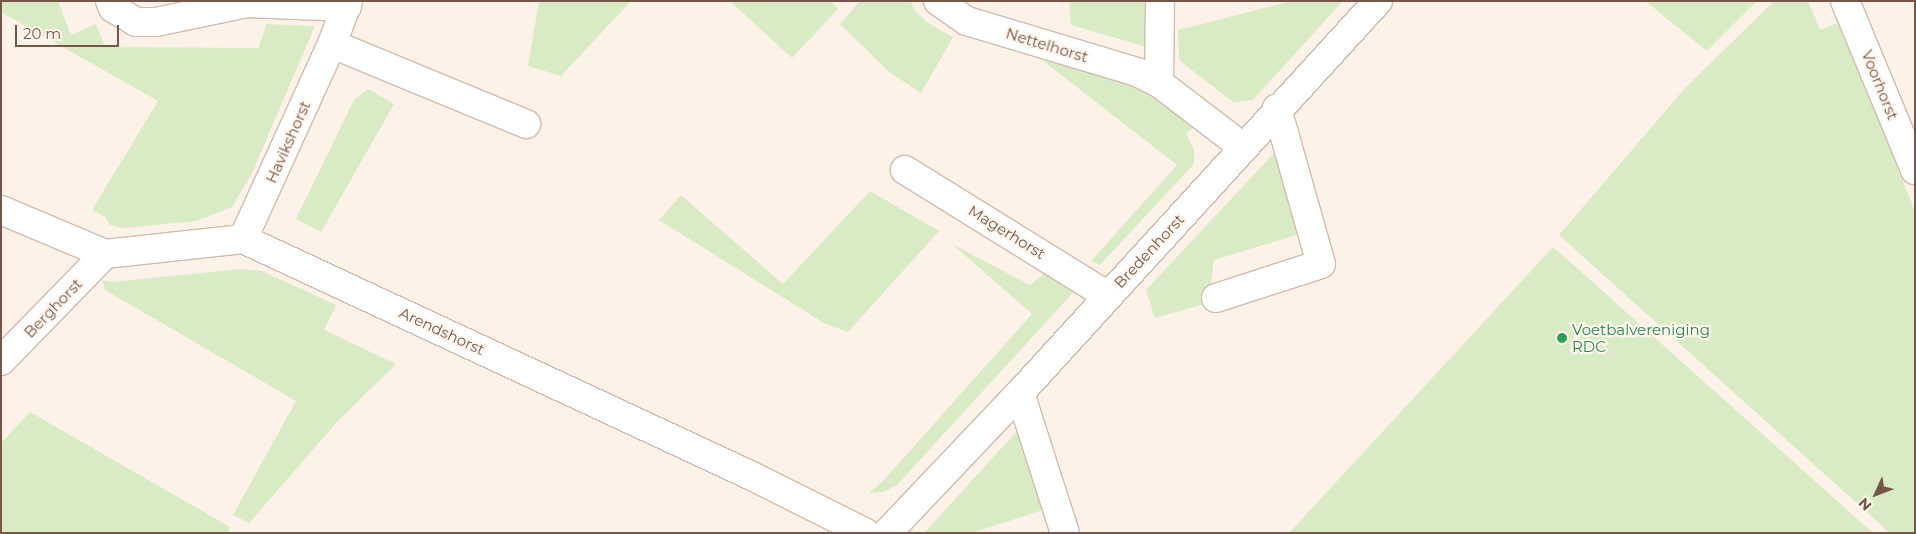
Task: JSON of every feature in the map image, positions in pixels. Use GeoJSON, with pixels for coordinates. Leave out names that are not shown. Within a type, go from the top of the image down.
{"type":"FeatureCollection","features":[{"type":"Feature","properties":{"kind":"street","name":"Havikshorst"},"geometry":{"type":"LineString","coordinates":[[110,1],[113,8],[136,22],[156,22],[247,3],[347,4],[332,44],[243,239]]}},
{"type":"Feature","properties":{"kind":"street","name":"Nettelhorst"},"geometry":{"type":"LineString","coordinates":[[938,1],[966,21],[1137,72],[1160,83],[1244,148]]}},
{"type":"Feature","properties":{"kind":"street"},"geometry":{"type":"LineString","coordinates":[[1160,1],[1160,83]]}},
{"type":"Feature","properties":{"kind":"street","name":"Bredenhorst"},"geometry":{"type":"LineString","coordinates":[[887,533],[1020,393],[1244,148],[1278,108],[1378,1]]}},
{"type":"Feature","properties":{"kind":"street","name":"Voorhorst"},"geometry":{"type":"LineString","coordinates":[[1845,1],[1915,170]]}},
{"type":"Feature","properties":{"kind":"street"},"geometry":{"type":"LineString","coordinates":[[332,44],[526,124]]}},
{"type":"Feature","properties":{"kind":"street"},"geometry":{"type":"LineString","coordinates":[[1216,298],[1321,264],[1278,108]]}},
{"type":"Feature","properties":{"kind":"street","name":"Magerhorst"},"geometry":{"type":"LineString","coordinates":[[905,170],[1108,296]]}},
{"type":"Feature","properties":{"kind":"street"},"geometry":{"type":"LineString","coordinates":[[1,210],[104,254],[243,239]]}},
{"type":"Feature","properties":{"kind":"street","name":"Arendshorst"},"geometry":{"type":"LineString","coordinates":[[243,239],[692,448],[866,533]]}},
{"type":"Feature","properties":{"kind":"street","name":"Berghorst"},"geometry":{"type":"LineString","coordinates":[[1,361],[104,254]]}},
{"type":"Feature","properties":{"kind":"street"},"geometry":{"type":"LineString","coordinates":[[1020,393],[1065,533]]}},
{"type":"Feature","properties":{"kind":"green space"},"geometry":{"type":"Polygon","coordinates":[[[1,1],[58,1],[71,35],[96,24],[105,47],[258,48],[267,24],[315,26],[252,173],[232,207],[196,221],[123,228],[110,225],[105,217],[92,210],[158,101],[1,12],[1,1]]]}},
{"type":"Feature","properties":{"kind":"green space"},"geometry":{"type":"Polygon","coordinates":[[[539,1],[631,1],[561,76],[528,66],[539,1]]]}},
{"type":"Feature","properties":{"kind":"green space"},"geometry":{"type":"Polygon","coordinates":[[[730,1],[831,1],[838,9],[792,58],[730,1]]]}},
{"type":"Feature","properties":{"kind":"green space"},"geometry":{"type":"Polygon","coordinates":[[[860,1],[911,1],[914,10],[928,23],[953,37],[921,93],[889,72],[840,24],[860,1]]]}},
{"type":"Feature","properties":{"kind":"green space"},"geometry":{"type":"Polygon","coordinates":[[[1069,1],[1149,1],[1150,48],[1071,25],[1069,1]]]}},
{"type":"Feature","properties":{"kind":"green space"},"geometry":{"type":"Polygon","coordinates":[[[1292,1],[1343,1],[1253,100],[1233,102],[1179,60],[1178,30],[1292,1]]]}},
{"type":"Feature","properties":{"kind":"green space"},"geometry":{"type":"Polygon","coordinates":[[[1645,1],[1757,1],[1707,51],[1645,1]]]}},
{"type":"Feature","properties":{"kind":"green space"},"geometry":{"type":"Polygon","coordinates":[[[1774,1],[1808,1],[1820,30],[1839,22],[1915,212],[1915,533],[1890,533],[1559,235],[1685,88],[1774,1]]]}},
{"type":"Feature","properties":{"kind":"green space"},"geometry":{"type":"Polygon","coordinates":[[[1042,60],[1089,70],[1146,90],[1194,127],[1186,134],[1194,149],[1194,164],[1100,265],[1091,261],[1177,165],[1042,60]]]}},
{"type":"Feature","properties":{"kind":"green space"},"geometry":{"type":"Polygon","coordinates":[[[368,89],[394,104],[321,232],[296,219],[354,100],[368,89]]]}},
{"type":"Feature","properties":{"kind":"green space"},"geometry":{"type":"Polygon","coordinates":[[[1274,153],[1300,234],[1214,260],[1208,303],[1155,318],[1146,290],[1274,153]]]}},
{"type":"Feature","properties":{"kind":"green space"},"geometry":{"type":"Polygon","coordinates":[[[870,191],[939,231],[848,332],[824,323],[659,220],[681,195],[783,284],[870,191]]]}},
{"type":"Feature","properties":{"kind":"green space"},"geometry":{"type":"Polygon","coordinates":[[[952,244],[1030,285],[1051,268],[1081,284],[897,485],[884,492],[869,493],[882,482],[1032,314],[952,244]]]}},
{"type":"Feature","properties":{"kind":"green space","name":"Voetbalvereniging RDC"},"geometry":{"type":"Polygon","coordinates":[[[1553,247],[1568,260],[1873,533],[1289,533],[1553,247]]]}},
{"type":"Feature","properties":{"kind":"green space"},"geometry":{"type":"Polygon","coordinates":[[[241,269],[262,271],[336,305],[324,330],[396,364],[337,422],[249,523],[233,515],[296,401],[105,290],[102,280],[113,282],[241,269]]]}},
{"type":"Feature","properties":{"kind":"green space"},"geometry":{"type":"Polygon","coordinates":[[[30,412],[230,527],[228,533],[1,533],[1,443],[30,412]]]}},
{"type":"Feature","properties":{"kind":"green space"},"geometry":{"type":"Polygon","coordinates":[[[1018,430],[1043,510],[972,533],[924,533],[1018,430]]]}},
{"type":"Feature","properties":{"kind":"place","name":"Voetbalvereniging RDC"},"geometry":{"type":"Point","coordinates":[1562,338]}}]}
